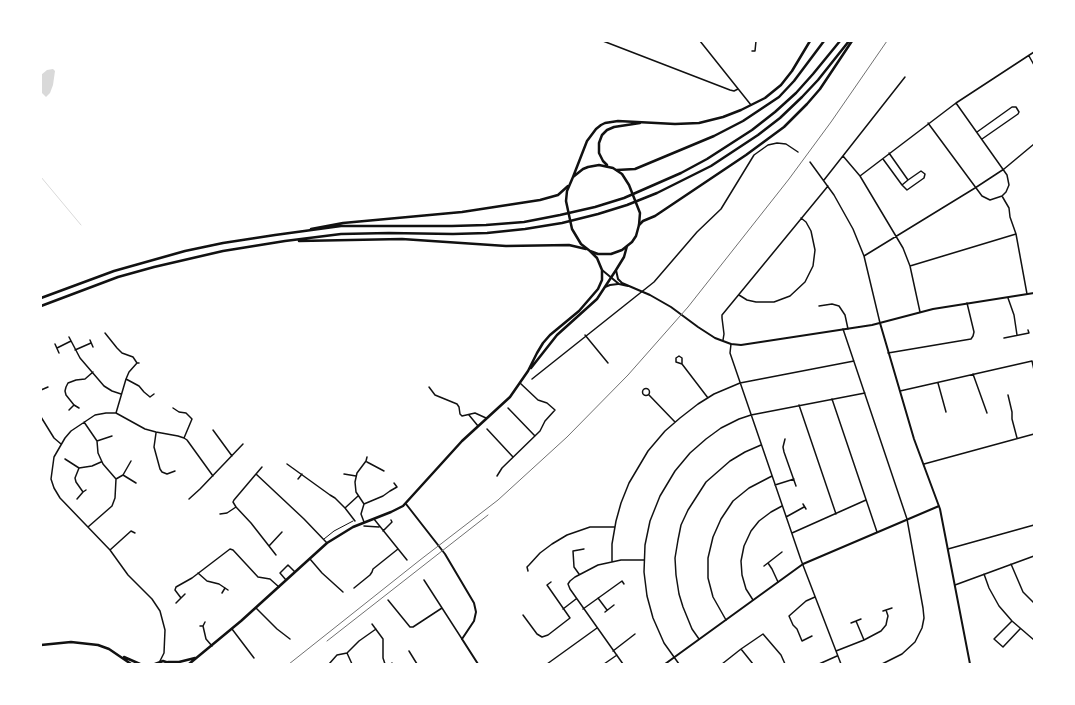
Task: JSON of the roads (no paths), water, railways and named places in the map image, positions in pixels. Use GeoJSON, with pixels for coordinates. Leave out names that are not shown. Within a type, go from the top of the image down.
{"type":"FeatureCollection","features":[{"type":"Feature","properties":{"kind":"main road"},"geometry":{"type":"LineString","coordinates":[[586,249],[574,235],[567,207],[566,196],[568,186],[588,141],[598,126],[610,122],[675,124],[699,123],[723,117],[752,105],[771,93],[785,81],[810,41]]}},
{"type":"Feature","properties":{"kind":"main road"},"geometry":{"type":"LineString","coordinates":[[617,170],[635,170],[714,136],[750,117],[779,97],[794,81],[824,41]]}},
{"type":"Feature","properties":{"kind":"main road"},"geometry":{"type":"LineString","coordinates":[[41,298],[100,276],[150,261],[223,243],[341,226],[465,226],[524,222],[560,216],[624,198],[681,173],[707,159],[752,130],[796,93],[840,41]]}},
{"type":"Feature","properties":{"kind":"main road"},"geometry":{"type":"LineString","coordinates":[[41,306],[111,280],[154,267],[223,251],[341,234],[453,234],[487,233],[525,229],[569,221],[627,205],[657,193],[704,169],[758,135],[780,118],[802,97],[818,80],[849,41]]}},
{"type":"Feature","properties":{"kind":"main road"},"geometry":{"type":"LineString","coordinates":[[640,225],[643,221],[655,216],[689,194],[784,127],[820,89],[852,41]]}},
{"type":"Feature","properties":{"kind":"main road"},"geometry":{"type":"LineString","coordinates":[[610,167],[603,161],[599,153],[598,143],[602,135],[607,130],[614,127],[647,123]]}},
{"type":"Feature","properties":{"kind":"main road"},"geometry":{"type":"LineString","coordinates":[[285,241],[402,239],[506,246],[569,245],[586,249],[598,254],[611,254],[628,246],[636,236],[640,225],[640,218],[638,208],[627,180],[617,170],[599,165],[588,166],[573,177]]}},
{"type":"Feature","properties":{"kind":"main road"},"geometry":{"type":"LineString","coordinates":[[275,235],[343,223],[462,212],[540,200],[558,195],[568,186]]}},
{"type":"Feature","properties":{"kind":"main road"},"geometry":{"type":"LineString","coordinates":[[189,664],[232,629],[327,543],[344,531],[406,504],[444,460],[486,418],[510,397],[528,371],[557,335],[589,308],[611,279],[624,257],[628,246]]}},
{"type":"Feature","properties":{"kind":"main road"},"geometry":{"type":"LineString","coordinates":[[528,371],[537,353],[550,335],[579,311],[595,294],[600,285],[602,270],[597,258],[590,251]]}},
{"type":"Feature","properties":{"kind":"main road"},"geometry":{"type":"LineString","coordinates":[[41,645],[71,642],[98,645],[140,664]]}},
{"type":"Feature","properties":{"kind":"main road"},"geometry":{"type":"LineString","coordinates":[[122,656],[131,664]]}},
{"type":"Feature","properties":{"kind":"main road"},"geometry":{"type":"LineString","coordinates":[[155,664],[160,661],[180,662],[198,657]]}},
{"type":"Feature","properties":{"kind":"street"},"geometry":{"type":"LineString","coordinates":[[603,41],[730,90],[738,89]]}},
{"type":"Feature","properties":{"kind":"street"},"geometry":{"type":"LineString","coordinates":[[700,41],[752,105]]}},
{"type":"Feature","properties":{"kind":"street"},"geometry":{"type":"LineString","coordinates":[[752,51],[755,51],[756,41]]}},
{"type":"Feature","properties":{"kind":"street"},"geometry":{"type":"LineString","coordinates":[[860,176],[956,103],[1034,52]]}},
{"type":"Feature","properties":{"kind":"street"},"geometry":{"type":"LineString","coordinates":[[1028,56],[1034,65]]}},
{"type":"Feature","properties":{"kind":"street"},"geometry":{"type":"LineString","coordinates":[[824,180],[905,77]]}},
{"type":"Feature","properties":{"kind":"street"},"geometry":{"type":"LineString","coordinates":[[928,123],[975,188],[985,199],[994,200],[1002,196],[1006,192],[1009,185],[1007,175],[956,103]]}},
{"type":"Feature","properties":{"kind":"street"},"geometry":{"type":"LineString","coordinates":[[976,132],[1012,107],[1016,107],[1019,112],[1018,114],[982,140]]}},
{"type":"Feature","properties":{"kind":"street"},"geometry":{"type":"LineString","coordinates":[[532,378],[643,292],[697,232],[721,209],[750,160],[756,153],[768,145],[777,142],[789,145],[798,152]]}},
{"type":"Feature","properties":{"kind":"street"},"geometry":{"type":"LineString","coordinates":[[864,256],[1004,169],[1034,144]]}},
{"type":"Feature","properties":{"kind":"street"},"geometry":{"type":"LineString","coordinates":[[889,153],[908,180]]}},
{"type":"Feature","properties":{"kind":"street"},"geometry":{"type":"LineString","coordinates":[[843,156],[860,176],[905,253],[910,266],[920,312]]}},
{"type":"Feature","properties":{"kind":"street"},"geometry":{"type":"LineString","coordinates":[[882,158],[902,185],[905,189],[910,189],[924,178],[925,174],[921,171],[902,185]]}},
{"type":"Feature","properties":{"kind":"street"},"geometry":{"type":"LineString","coordinates":[[810,162],[828,186],[849,221],[864,256],[880,323],[899,392],[914,439],[939,506],[970,664]]}},
{"type":"Feature","properties":{"kind":"street"},"geometry":{"type":"LineString","coordinates":[[722,341],[724,334],[722,316],[828,186]]}},
{"type":"Feature","properties":{"kind":"street"},"geometry":{"type":"LineString","coordinates":[[1002,196],[1009,208],[1010,217],[1016,234],[1027,294]]}},
{"type":"Feature","properties":{"kind":"street"},"geometry":{"type":"LineString","coordinates":[[739,295],[747,300],[756,302],[774,302],[790,296],[805,282],[813,266],[815,250],[811,231],[806,222],[801,218]]}},
{"type":"Feature","properties":{"kind":"street"},"geometry":{"type":"LineString","coordinates":[[910,266],[1016,234]]}},
{"type":"Feature","properties":{"kind":"street"},"geometry":{"type":"LineString","coordinates":[[602,270],[611,279],[619,284]]}},
{"type":"Feature","properties":{"kind":"street"},"geometry":{"type":"LineString","coordinates":[[616,270],[618,279],[677,311],[704,331],[722,341],[731,344],[748,345],[843,330],[880,323],[920,312],[1034,293]]}},
{"type":"Feature","properties":{"kind":"street"},"geometry":{"type":"LineString","coordinates":[[605,287],[619,284],[629,286]]}},
{"type":"Feature","properties":{"kind":"street"},"geometry":{"type":"LineString","coordinates":[[1008,298],[1014,314],[1017,335]]}},
{"type":"Feature","properties":{"kind":"street"},"geometry":{"type":"LineString","coordinates":[[888,353],[971,339],[974,336],[974,332],[967,303]]}},
{"type":"Feature","properties":{"kind":"street"},"geometry":{"type":"LineString","coordinates":[[819,306],[832,304],[840,306],[845,315],[848,329]]}},
{"type":"Feature","properties":{"kind":"street"},"geometry":{"type":"LineString","coordinates":[[843,330],[907,519],[923,608],[923,623],[917,638],[909,649],[882,664]]}},
{"type":"Feature","properties":{"kind":"street"},"geometry":{"type":"LineString","coordinates":[[1004,338],[1029,333],[1028,330]]}},
{"type":"Feature","properties":{"kind":"street"},"geometry":{"type":"LineString","coordinates":[[105,332],[122,353],[133,357],[138,363],[129,372],[116,413]]}},
{"type":"Feature","properties":{"kind":"street"},"geometry":{"type":"LineString","coordinates":[[586,335],[608,363]]}},
{"type":"Feature","properties":{"kind":"street"},"geometry":{"type":"LineString","coordinates":[[69,337],[80,358],[104,386],[121,394]]}},
{"type":"Feature","properties":{"kind":"street"},"geometry":{"type":"LineString","coordinates":[[90,340],[92,347]]}},
{"type":"Feature","properties":{"kind":"street"},"geometry":{"type":"LineString","coordinates":[[57,348],[71,341]]}},
{"type":"Feature","properties":{"kind":"street"},"geometry":{"type":"LineString","coordinates":[[75,350],[91,343]]}},
{"type":"Feature","properties":{"kind":"street"},"geometry":{"type":"LineString","coordinates":[[55,344],[60,353]]}},
{"type":"Feature","properties":{"kind":"street"},"geometry":{"type":"LineString","coordinates":[[731,344],[730,353],[775,486],[841,664]]}},
{"type":"Feature","properties":{"kind":"street"},"geometry":{"type":"LineString","coordinates":[[612,562],[611,554],[615,527],[621,503],[635,472],[657,440],[695,406],[708,398],[740,383],[854,361]]}},
{"type":"Feature","properties":{"kind":"street"},"geometry":{"type":"LineString","coordinates":[[899,392],[1032,361],[1034,370]]}},
{"type":"Feature","properties":{"kind":"street"},"geometry":{"type":"LineString","coordinates":[[682,364],[708,398]]}},
{"type":"Feature","properties":{"kind":"street"},"geometry":{"type":"LineString","coordinates":[[79,408],[74,405],[66,395],[65,391],[68,383],[85,379],[93,372]]}},
{"type":"Feature","properties":{"kind":"street"},"geometry":{"type":"LineString","coordinates":[[973,374],[987,413]]}},
{"type":"Feature","properties":{"kind":"street"},"geometry":{"type":"LineString","coordinates":[[126,379],[139,386],[150,397],[151,401]]}},
{"type":"Feature","properties":{"kind":"street"},"geometry":{"type":"LineString","coordinates":[[497,476],[502,468],[540,431],[545,421],[555,410],[547,403],[538,400],[520,383]]}},
{"type":"Feature","properties":{"kind":"street"},"geometry":{"type":"LineString","coordinates":[[938,383],[946,412]]}},
{"type":"Feature","properties":{"kind":"street"},"geometry":{"type":"LineString","coordinates":[[41,390],[48,387]]}},
{"type":"Feature","properties":{"kind":"street"},"geometry":{"type":"LineString","coordinates":[[429,387],[435,395],[457,404],[462,416],[475,414],[486,418]]}},
{"type":"Feature","properties":{"kind":"street"},"geometry":{"type":"LineString","coordinates":[[679,664],[658,632],[651,611],[646,588],[644,560],[648,528],[653,513],[666,485],[678,466],[710,435],[731,423],[751,415],[864,392]]}},
{"type":"Feature","properties":{"kind":"street"},"geometry":{"type":"LineString","coordinates":[[150,397],[154,394]]}},
{"type":"Feature","properties":{"kind":"street"},"geometry":{"type":"LineString","coordinates":[[649,395],[676,422]]}},
{"type":"Feature","properties":{"kind":"street"},"geometry":{"type":"LineString","coordinates":[[1008,395],[1017,438]]}},
{"type":"Feature","properties":{"kind":"street"},"geometry":{"type":"LineString","coordinates":[[832,399],[877,532]]}},
{"type":"Feature","properties":{"kind":"street"},"geometry":{"type":"LineString","coordinates":[[68,410],[74,405]]}},
{"type":"Feature","properties":{"kind":"street"},"geometry":{"type":"LineString","coordinates":[[799,405],[836,514]]}},
{"type":"Feature","properties":{"kind":"street"},"geometry":{"type":"LineString","coordinates":[[173,408],[178,412],[190,416],[192,419],[184,438]]}},
{"type":"Feature","properties":{"kind":"street"},"geometry":{"type":"LineString","coordinates":[[508,408],[535,436]]}},
{"type":"Feature","properties":{"kind":"street"},"geometry":{"type":"LineString","coordinates":[[160,661],[164,653],[164,623],[156,604],[128,575],[110,550],[60,498],[51,479],[51,468],[54,457],[61,444],[71,431],[95,416],[106,413],[116,413],[145,429],[184,438],[213,476]]}},
{"type":"Feature","properties":{"kind":"street"},"geometry":{"type":"LineString","coordinates":[[469,415],[478,426]]}},
{"type":"Feature","properties":{"kind":"street"},"geometry":{"type":"LineString","coordinates":[[41,417],[54,438],[61,444]]}},
{"type":"Feature","properties":{"kind":"street"},"geometry":{"type":"LineString","coordinates":[[84,422],[97,441],[98,453],[102,461],[116,479],[114,502],[112,506],[88,527]]}},
{"type":"Feature","properties":{"kind":"street"},"geometry":{"type":"LineString","coordinates":[[487,429],[513,457]]}},
{"type":"Feature","properties":{"kind":"street"},"geometry":{"type":"LineString","coordinates":[[213,430],[232,456]]}},
{"type":"Feature","properties":{"kind":"street"},"geometry":{"type":"LineString","coordinates":[[156,432],[154,447],[160,469],[162,472],[167,474],[175,472]]}},
{"type":"Feature","properties":{"kind":"street"},"geometry":{"type":"LineString","coordinates":[[924,464],[1034,434]]}},
{"type":"Feature","properties":{"kind":"street"},"geometry":{"type":"LineString","coordinates":[[97,441],[112,436]]}},
{"type":"Feature","properties":{"kind":"street"},"geometry":{"type":"LineString","coordinates":[[785,439],[784,449],[796,486]]}},
{"type":"Feature","properties":{"kind":"street"},"geometry":{"type":"LineString","coordinates":[[189,499],[243,444]]}},
{"type":"Feature","properties":{"kind":"street"},"geometry":{"type":"LineString","coordinates":[[699,639],[692,629],[683,607],[676,575],[675,558],[681,525],[688,510],[706,482],[730,461],[761,445]]}},
{"type":"Feature","properties":{"kind":"street"},"geometry":{"type":"LineString","coordinates":[[364,504],[358,496],[355,487],[356,476],[367,457]]}},
{"type":"Feature","properties":{"kind":"street"},"geometry":{"type":"LineString","coordinates":[[65,459],[79,468],[92,466],[102,461]]}},
{"type":"Feature","properties":{"kind":"street"},"geometry":{"type":"LineString","coordinates":[[116,479],[123,475],[130,461]]}},
{"type":"Feature","properties":{"kind":"street"},"geometry":{"type":"LineString","coordinates":[[366,461],[384,471]]}},
{"type":"Feature","properties":{"kind":"street"},"geometry":{"type":"LineString","coordinates":[[287,464],[335,498],[346,508],[354,521],[334,531],[323,539]]}},
{"type":"Feature","properties":{"kind":"street"},"geometry":{"type":"LineString","coordinates":[[262,467],[233,502],[276,555]]}},
{"type":"Feature","properties":{"kind":"street"},"geometry":{"type":"LineString","coordinates":[[79,468],[75,478],[83,492]]}},
{"type":"Feature","properties":{"kind":"street"},"geometry":{"type":"LineString","coordinates":[[256,474],[327,543]]}},
{"type":"Feature","properties":{"kind":"street"},"geometry":{"type":"LineString","coordinates":[[298,480],[302,474]]}},
{"type":"Feature","properties":{"kind":"street"},"geometry":{"type":"LineString","coordinates":[[344,474],[356,476]]}},
{"type":"Feature","properties":{"kind":"street"},"geometry":{"type":"LineString","coordinates":[[123,475],[136,483]]}},
{"type":"Feature","properties":{"kind":"street"},"geometry":{"type":"LineString","coordinates":[[726,620],[715,602],[708,582],[708,558],[713,537],[723,515],[737,498],[758,482],[772,476]]}},
{"type":"Feature","properties":{"kind":"street"},"geometry":{"type":"LineString","coordinates":[[775,486],[794,479]]}},
{"type":"Feature","properties":{"kind":"street"},"geometry":{"type":"LineString","coordinates":[[364,504],[383,496],[396,487],[394,483]]}},
{"type":"Feature","properties":{"kind":"street"},"geometry":{"type":"LineString","coordinates":[[77,499],[86,490]]}},
{"type":"Feature","properties":{"kind":"street"},"geometry":{"type":"LineString","coordinates":[[346,508],[358,496]]}},
{"type":"Feature","properties":{"kind":"street"},"geometry":{"type":"LineString","coordinates":[[792,533],[866,500]]}},
{"type":"Feature","properties":{"kind":"street"},"geometry":{"type":"LineString","coordinates":[[364,504],[361,514],[364,522]]}},
{"type":"Feature","properties":{"kind":"street"},"geometry":{"type":"LineString","coordinates":[[406,504],[444,554],[466,587],[474,603],[476,610],[474,621],[462,639]]}},
{"type":"Feature","properties":{"kind":"street"},"geometry":{"type":"LineString","coordinates":[[786,517],[805,508],[803,504]]}},
{"type":"Feature","properties":{"kind":"street"},"geometry":{"type":"LineString","coordinates":[[753,600],[746,589],[742,575],[744,546],[749,535],[759,522],[771,512],[782,506]]}},
{"type":"Feature","properties":{"kind":"street"},"geometry":{"type":"LineString","coordinates":[[665,664],[803,564],[939,506]]}},
{"type":"Feature","properties":{"kind":"street"},"geometry":{"type":"LineString","coordinates":[[220,514],[227,513],[236,507]]}},
{"type":"Feature","properties":{"kind":"street"},"geometry":{"type":"LineString","coordinates":[[373,519],[407,560]]}},
{"type":"Feature","properties":{"kind":"street"},"geometry":{"type":"LineString","coordinates":[[382,531],[392,522],[391,520]]}},
{"type":"Feature","properties":{"kind":"street"},"geometry":{"type":"LineString","coordinates":[[948,549],[1034,525]]}},
{"type":"Feature","properties":{"kind":"street"},"geometry":{"type":"LineString","coordinates":[[364,526],[379,527]]}},
{"type":"Feature","properties":{"kind":"street"},"geometry":{"type":"LineString","coordinates":[[528,571],[527,567],[540,553],[567,535],[594,527],[615,527]]}},
{"type":"Feature","properties":{"kind":"street"},"geometry":{"type":"LineString","coordinates":[[110,550],[131,531],[135,533]]}},
{"type":"Feature","properties":{"kind":"street"},"geometry":{"type":"LineString","coordinates":[[269,546],[282,532]]}},
{"type":"Feature","properties":{"kind":"street"},"geometry":{"type":"LineString","coordinates":[[181,598],[175,589],[181,583],[190,579],[230,548],[258,577],[270,579],[279,587]]}},
{"type":"Feature","properties":{"kind":"street"},"geometry":{"type":"LineString","coordinates":[[354,588],[398,549]]}},
{"type":"Feature","properties":{"kind":"street"},"geometry":{"type":"LineString","coordinates":[[579,574],[574,567],[573,551],[584,550]]}},
{"type":"Feature","properties":{"kind":"street"},"geometry":{"type":"LineString","coordinates":[[764,566],[782,552]]}},
{"type":"Feature","properties":{"kind":"street"},"geometry":{"type":"LineString","coordinates":[[954,585],[1034,556]]}},
{"type":"Feature","properties":{"kind":"street"},"geometry":{"type":"LineString","coordinates":[[310,559],[322,573],[343,592]]}},
{"type":"Feature","properties":{"kind":"street"},"geometry":{"type":"LineString","coordinates":[[623,664],[576,599],[568,584],[579,574],[598,565],[630,559],[644,560]]}},
{"type":"Feature","properties":{"kind":"street"},"geometry":{"type":"LineString","coordinates":[[768,563],[778,582]]}},
{"type":"Feature","properties":{"kind":"street"},"geometry":{"type":"LineString","coordinates":[[1011,564],[1023,592],[1034,603]]}},
{"type":"Feature","properties":{"kind":"street"},"geometry":{"type":"LineString","coordinates":[[286,580],[280,573],[288,565],[295,572]]}},
{"type":"Feature","properties":{"kind":"street"},"geometry":{"type":"LineString","coordinates":[[198,573],[207,581],[217,583],[228,590]]}},
{"type":"Feature","properties":{"kind":"street"},"geometry":{"type":"LineString","coordinates":[[984,574],[989,588],[999,606],[1012,621],[1034,640]]}},
{"type":"Feature","properties":{"kind":"street"},"geometry":{"type":"LineString","coordinates":[[424,580],[478,664]]}},
{"type":"Feature","properties":{"kind":"street"},"geometry":{"type":"LineString","coordinates":[[583,609],[622,581],[624,584]]}},
{"type":"Feature","properties":{"kind":"street"},"geometry":{"type":"LineString","coordinates":[[523,615],[537,634],[542,637],[548,635],[570,618],[547,585],[552,582]]}},
{"type":"Feature","properties":{"kind":"street"},"geometry":{"type":"LineString","coordinates":[[222,594],[225,588]]}},
{"type":"Feature","properties":{"kind":"street"},"geometry":{"type":"LineString","coordinates":[[176,602],[185,594]]}},
{"type":"Feature","properties":{"kind":"street"},"geometry":{"type":"LineString","coordinates":[[812,636],[802,640],[798,629],[793,625],[789,616],[806,601],[815,597]]}},
{"type":"Feature","properties":{"kind":"street"},"geometry":{"type":"LineString","coordinates":[[598,598],[606,611],[614,605]]}},
{"type":"Feature","properties":{"kind":"street"},"geometry":{"type":"LineString","coordinates":[[563,609],[576,599]]}},
{"type":"Feature","properties":{"kind":"street"},"geometry":{"type":"LineString","coordinates":[[388,600],[410,628],[442,608]]}},
{"type":"Feature","properties":{"kind":"street"},"geometry":{"type":"LineString","coordinates":[[256,607],[277,630],[290,639]]}},
{"type":"Feature","properties":{"kind":"street"},"geometry":{"type":"LineString","coordinates":[[883,611],[892,608]]}},
{"type":"Feature","properties":{"kind":"street"},"geometry":{"type":"LineString","coordinates":[[836,652],[878,633],[884,627],[888,618],[886,610]]}},
{"type":"Feature","properties":{"kind":"street"},"geometry":{"type":"LineString","coordinates":[[851,623],[861,619]]}},
{"type":"Feature","properties":{"kind":"street"},"geometry":{"type":"LineString","coordinates":[[856,621],[864,640]]}},
{"type":"Feature","properties":{"kind":"street"},"geometry":{"type":"LineString","coordinates":[[1012,621],[994,639],[1003,647],[1021,629]]}},
{"type":"Feature","properties":{"kind":"street"},"geometry":{"type":"LineString","coordinates":[[205,622],[203,626],[206,639],[212,646]]}},
{"type":"Feature","properties":{"kind":"street"},"geometry":{"type":"LineString","coordinates":[[372,624],[384,642],[383,658],[385,664]]}},
{"type":"Feature","properties":{"kind":"street"},"geometry":{"type":"LineString","coordinates":[[548,664],[597,628]]}},
{"type":"Feature","properties":{"kind":"street"},"geometry":{"type":"LineString","coordinates":[[232,629],[254,658]]}},
{"type":"Feature","properties":{"kind":"street"},"geometry":{"type":"LineString","coordinates":[[329,664],[337,654],[348,653],[359,641],[376,629]]}},
{"type":"Feature","properties":{"kind":"street"},"geometry":{"type":"LineString","coordinates":[[613,650],[635,634]]}},
{"type":"Feature","properties":{"kind":"street"},"geometry":{"type":"LineString","coordinates":[[722,664],[763,634],[781,656],[785,664]]}},
{"type":"Feature","properties":{"kind":"street"},"geometry":{"type":"LineString","coordinates":[[741,649],[753,664]]}},
{"type":"Feature","properties":{"kind":"street"},"geometry":{"type":"LineString","coordinates":[[409,651],[417,664]]}},
{"type":"Feature","properties":{"kind":"street"},"geometry":{"type":"LineString","coordinates":[[164,653],[169,662]]}},
{"type":"Feature","properties":{"kind":"street"},"geometry":{"type":"LineString","coordinates":[[348,653],[352,664]]}},
{"type":"Feature","properties":{"kind":"street"},"geometry":{"type":"LineString","coordinates":[[604,664],[617,655]]}},
{"type":"Feature","properties":{"kind":"street"},"geometry":{"type":"LineString","coordinates":[[820,664],[838,656]]}},
{"type":"Feature","properties":{"kind":"waterway"},"geometry":{"type":"LineString","coordinates":[[41,177],[81,225]]}},
{"type":"Feature","properties":{"kind":"railway"},"geometry":{"type":"LineString","coordinates":[[289,664],[498,500],[567,437],[628,375],[688,307],[789,179],[831,122],[887,41]]}},
{"type":"Feature","properties":{"kind":"railway"},"geometry":{"type":"LineString","coordinates":[[327,641],[488,515]]}}]}
